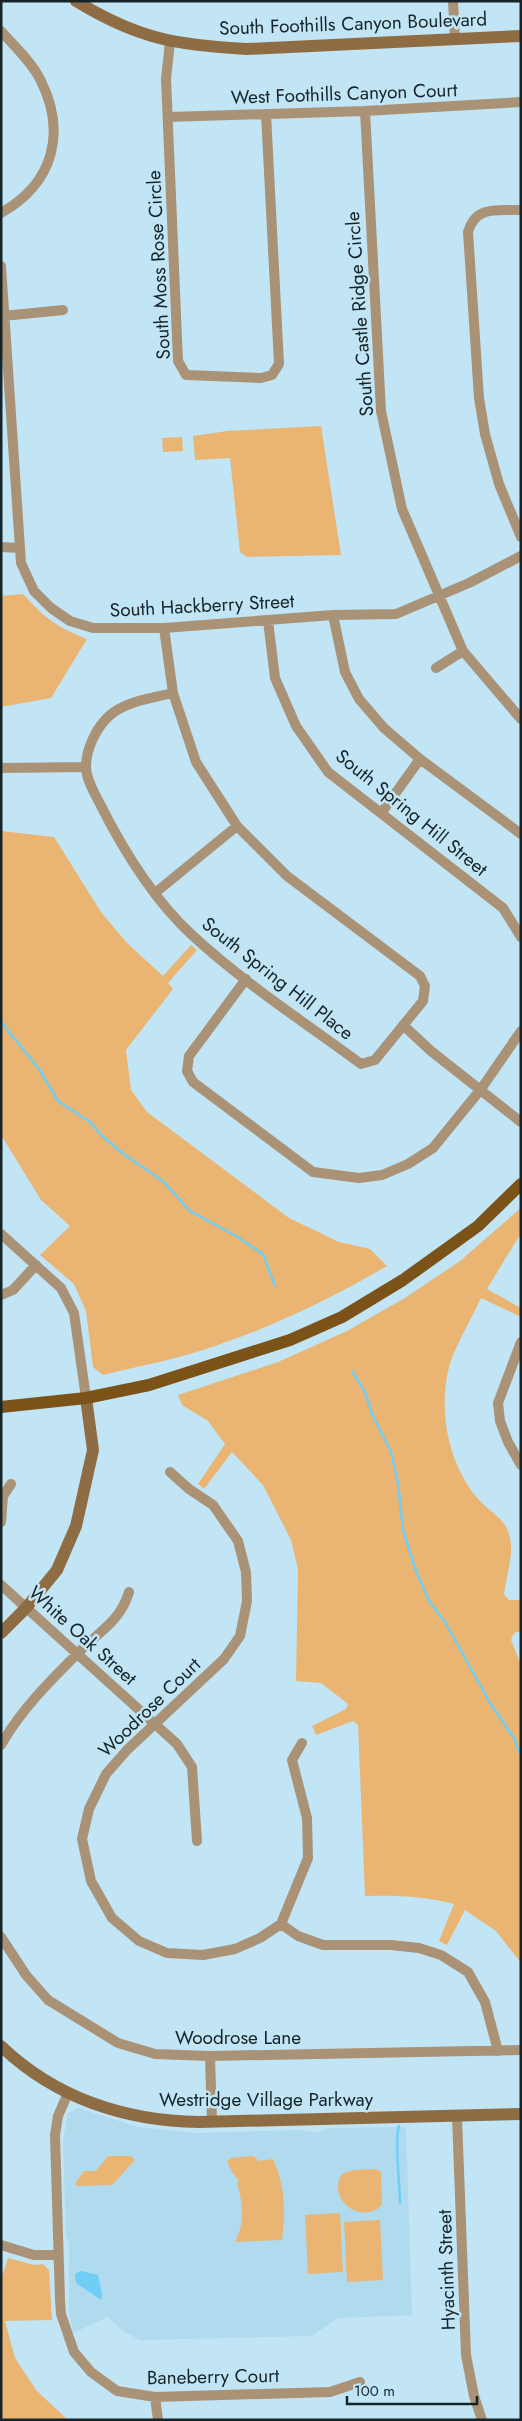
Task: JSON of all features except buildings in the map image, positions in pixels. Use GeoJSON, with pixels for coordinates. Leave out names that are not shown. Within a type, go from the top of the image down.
{"type":"FeatureCollection","features":[{"type":"Feature","properties":{"kind":"main road"},"geometry":{"type":"LineString","coordinates":[[1,1407],[86,1398],[159,1382],[290,1340],[342,1317],[403,1280],[478,1226],[521,1184]]}},
{"type":"Feature","properties":{"kind":"street","name":"South Foothills Canyon Boulevard"},"geometry":{"type":"LineString","coordinates":[[76,1],[108,20],[145,36],[170,42],[247,49],[521,36]]}},
{"type":"Feature","properties":{"kind":"street"},"geometry":{"type":"LineString","coordinates":[[453,1],[455,39]]}},
{"type":"Feature","properties":{"kind":"street"},"geometry":{"type":"LineString","coordinates":[[1,31],[39,77],[52,106],[54,133],[50,159],[40,180],[17,204],[1,213]]}},
{"type":"Feature","properties":{"kind":"street","name":"South Moss Rose Circle"},"geometry":{"type":"LineString","coordinates":[[170,42],[166,79],[178,361],[186,375],[261,378],[272,375],[279,364],[266,114]]}},
{"type":"Feature","properties":{"kind":"street","name":"West Foothills Canyon Court"},"geometry":{"type":"LineString","coordinates":[[168,118],[365,111],[521,102]]}},
{"type":"Feature","properties":{"kind":"street","name":"South Castle Ridge Circle"},"geometry":{"type":"LineString","coordinates":[[365,111],[381,411],[402,509],[463,650],[521,719]]}},
{"type":"Feature","properties":{"kind":"street"},"geometry":{"type":"LineString","coordinates":[[521,210],[480,213],[472,221],[468,232],[479,398],[485,434],[499,484],[521,538]]}},
{"type":"Feature","properties":{"kind":"street","name":"South Hackberry Street"},"geometry":{"type":"LineString","coordinates":[[1,266],[21,563],[34,591],[51,608],[70,621],[93,628],[164,628],[333,615],[396,614],[469,583],[521,556]]}},
{"type":"Feature","properties":{"kind":"street"},"geometry":{"type":"LineString","coordinates":[[3,316],[63,310]]}},
{"type":"Feature","properties":{"kind":"street"},"geometry":{"type":"LineString","coordinates":[[1,547],[19,548]]}},
{"type":"Feature","properties":{"kind":"street"},"geometry":{"type":"LineString","coordinates":[[333,615],[345,672],[359,699],[384,728],[420,759],[521,834]]}},
{"type":"Feature","properties":{"kind":"street","name":"South Spring Hill Street"},"geometry":{"type":"LineString","coordinates":[[268,621],[275,678],[296,726],[328,772],[382,812],[503,908],[521,937]]}},
{"type":"Feature","properties":{"kind":"street"},"geometry":{"type":"LineString","coordinates":[[164,628],[173,694],[196,762],[237,826],[287,876],[420,976],[426,986],[422,1001],[403,1025],[431,1052],[521,1122]]}},
{"type":"Feature","properties":{"kind":"street"},"geometry":{"type":"LineString","coordinates":[[436,668],[463,650]]}},
{"type":"Feature","properties":{"kind":"street","name":"South Spring Hill Place"},"geometry":{"type":"LineString","coordinates":[[173,694],[134,703],[109,715],[92,739],[86,767],[91,786],[123,847],[155,893],[192,934],[246,979],[361,1064],[375,1060],[403,1025]]}},
{"type":"Feature","properties":{"kind":"street"},"geometry":{"type":"LineString","coordinates":[[382,812],[420,759]]}},
{"type":"Feature","properties":{"kind":"street"},"geometry":{"type":"LineString","coordinates":[[1,768],[86,767]]}},
{"type":"Feature","properties":{"kind":"street"},"geometry":{"type":"LineString","coordinates":[[155,893],[237,826]]}},
{"type":"Feature","properties":{"kind":"street"},"geometry":{"type":"LineString","coordinates":[[246,979],[189,1056],[187,1071],[193,1082],[313,1172],[359,1178],[382,1175],[408,1164],[433,1148],[482,1090],[521,1031]]}},
{"type":"Feature","properties":{"kind":"street"},"geometry":{"type":"LineString","coordinates":[[1,1234],[61,1288],[74,1313],[93,1450],[76,1526],[57,1570],[26,1608],[1,1633]]}},
{"type":"Feature","properties":{"kind":"street"},"geometry":{"type":"LineString","coordinates":[[1,1295],[13,1290],[36,1266]]}},
{"type":"Feature","properties":{"kind":"street"},"geometry":{"type":"LineString","coordinates":[[521,1342],[498,1403],[503,1428],[518,1463],[521,1465]]}},
{"type":"Feature","properties":{"kind":"street","name":"Woodrose Court"},"geometry":{"type":"LineString","coordinates":[[170,1472],[189,1489],[213,1505],[238,1541],[246,1572],[247,1601],[240,1636],[224,1659],[154,1723],[106,1774],[89,1809],[82,1839],[91,1881],[112,1918],[139,1941],[167,1953],[203,1955],[235,1949],[260,1938],[281,1924]]}},
{"type":"Feature","properties":{"kind":"street"},"geometry":{"type":"LineString","coordinates":[[1,1522],[3,1496],[11,1484]]}},
{"type":"Feature","properties":{"kind":"street","name":"White Oak Street"},"geometry":{"type":"LineString","coordinates":[[1,1585],[178,1744],[192,1767],[197,1841]]}},
{"type":"Feature","properties":{"kind":"street"},"geometry":{"type":"LineString","coordinates":[[1,1745],[13,1723],[77,1653],[124,1609],[130,1592]]}},
{"type":"Feature","properties":{"kind":"street"},"geometry":{"type":"LineString","coordinates":[[302,1743],[292,1760],[307,1818],[308,1858],[281,1924],[298,1936],[323,1944],[391,1945],[419,1948],[442,1955],[468,1972],[485,2002],[498,2051]]}},
{"type":"Feature","properties":{"kind":"street","name":"Woodrose Lane"},"geometry":{"type":"LineString","coordinates":[[1,1937],[26,1975],[48,2000],[118,2043],[155,2054],[210,2056],[521,2050]]}},
{"type":"Feature","properties":{"kind":"street","name":"Westridge Village Parkway"},"geometry":{"type":"LineString","coordinates":[[1,2046],[20,2064],[68,2094],[140,2117],[173,2121],[212,2121],[457,2117],[521,2114]]}},
{"type":"Feature","properties":{"kind":"street"},"geometry":{"type":"LineString","coordinates":[[210,2056],[212,2121]]}},
{"type":"Feature","properties":{"kind":"street","name":"Baneberry Court"},"geometry":{"type":"LineString","coordinates":[[68,2094],[59,2112],[55,2136],[61,2314],[74,2352],[91,2372],[117,2391],[155,2397],[330,2392],[360,2382]]}},
{"type":"Feature","properties":{"kind":"street","name":"Hyacinth Street"},"geometry":{"type":"LineString","coordinates":[[457,2117],[466,2355],[474,2396],[482,2420]]}},
{"type":"Feature","properties":{"kind":"street"},"geometry":{"type":"LineString","coordinates":[[1,2245],[34,2255],[58,2255]]}},
{"type":"Feature","properties":{"kind":"street"},"geometry":{"type":"LineString","coordinates":[[155,2397],[158,2420]]}},
{"type":"Feature","properties":{"kind":"shaded area"},"geometry":{"type":"Polygon","coordinates":[[[321,426],[341,555],[247,557],[240,552],[230,458],[195,460],[193,436],[227,431],[321,426]]]}},
{"type":"Feature","properties":{"kind":"shaded area"},"geometry":{"type":"Polygon","coordinates":[[[182,437],[183,451],[163,452],[162,438],[182,437]]]}},
{"type":"Feature","properties":{"kind":"shaded area"},"geometry":{"type":"Polygon","coordinates":[[[23,594],[52,621],[87,639],[51,698],[1,707],[1,596],[23,594]]]}},
{"type":"Feature","properties":{"kind":"shaded area"},"geometry":{"type":"Polygon","coordinates":[[[1,831],[54,837],[101,912],[127,943],[163,976],[191,945],[197,950],[168,983],[173,989],[126,1050],[131,1090],[147,1112],[289,1218],[339,1242],[370,1249],[387,1266],[296,1314],[225,1343],[176,1358],[103,1375],[93,1367],[86,1311],[74,1284],[40,1255],[70,1226],[41,1200],[1,1135],[1,831]]]}},
{"type":"Feature","properties":{"kind":"shaded area"},"geometry":{"type":"Polygon","coordinates":[[[521,1208],[521,1233],[487,1289],[521,1308],[521,1314],[519,1316],[481,1298],[451,1359],[446,1384],[445,1419],[453,1454],[468,1486],[479,1500],[500,1519],[510,1536],[511,1557],[504,1594],[509,1600],[521,1600],[521,1631],[514,1633],[511,1640],[521,1665],[521,1963],[496,1931],[465,1910],[447,1945],[439,1941],[454,1904],[410,1897],[365,1896],[358,1725],[353,1721],[316,1735],[312,1726],[346,1709],[348,1704],[321,1683],[296,1681],[298,1569],[291,1540],[263,1485],[232,1452],[204,1489],[198,1484],[225,1444],[208,1421],[182,1405],[178,1395],[278,1362],[347,1331],[405,1298],[460,1261],[521,1208]]]}},
{"type":"Feature","properties":{"kind":"shaded area"},"geometry":{"type":"Polygon","coordinates":[[[78,2108],[138,2127],[197,2133],[300,2130],[317,2133],[328,2128],[406,2127],[412,2315],[338,2318],[312,2336],[140,2340],[123,2331],[108,2317],[73,2333],[69,2311],[69,2243],[66,2236],[63,2140],[68,2113],[78,2108]]]}},
{"type":"Feature","properties":{"kind":"shaded area"},"geometry":{"type":"Polygon","coordinates":[[[108,2156],[131,2156],[135,2160],[112,2185],[76,2186],[76,2182],[84,2171],[96,2171],[108,2156]]]}},
{"type":"Feature","properties":{"kind":"shaded area"},"geometry":{"type":"Polygon","coordinates":[[[253,2156],[259,2161],[273,2159],[277,2169],[284,2199],[282,2240],[235,2242],[242,2220],[242,2205],[237,2183],[239,2181],[227,2161],[231,2158],[253,2156]]]}},
{"type":"Feature","properties":{"kind":"shaded area"},"geometry":{"type":"Polygon","coordinates":[[[376,2169],[381,2172],[382,2205],[374,2211],[365,2213],[348,2207],[342,2200],[339,2192],[338,2183],[342,2174],[353,2170],[376,2169]]]}},
{"type":"Feature","properties":{"kind":"shaded area"},"geometry":{"type":"Polygon","coordinates":[[[340,2213],[343,2272],[308,2274],[305,2215],[340,2213]]]}},
{"type":"Feature","properties":{"kind":"shaded area"},"geometry":{"type":"Polygon","coordinates":[[[380,2220],[383,2280],[347,2282],[344,2222],[380,2220]]]}},
{"type":"Feature","properties":{"kind":"shaded area"},"geometry":{"type":"Polygon","coordinates":[[[8,2258],[34,2265],[43,2264],[49,2270],[52,2320],[5,2321],[15,2358],[36,2390],[68,2420],[1,2420],[1,2279],[8,2258]]]}},
{"type":"Feature","properties":{"kind":"water"},"geometry":{"type":"Polygon","coordinates":[[[81,2271],[98,2275],[102,2294],[101,2300],[76,2283],[75,2274],[81,2271]]]}},
{"type":"Feature","properties":{"kind":"waterway"},"geometry":{"type":"LineString","coordinates":[[1,1022],[39,1069],[58,1101],[90,1122],[102,1136],[125,1155],[164,1182],[190,1211],[236,1236],[263,1254],[275,1286]]}},
{"type":"Feature","properties":{"kind":"waterway"},"geometry":{"type":"LineString","coordinates":[[352,1371],[365,1392],[372,1414],[391,1452],[398,1483],[403,1530],[416,1571],[429,1601],[445,1622],[490,1703],[514,1738],[521,1756]]}},
{"type":"Feature","properties":{"kind":"waterway"},"geometry":{"type":"LineString","coordinates":[[399,2126],[397,2151],[400,2203]]}}]}
